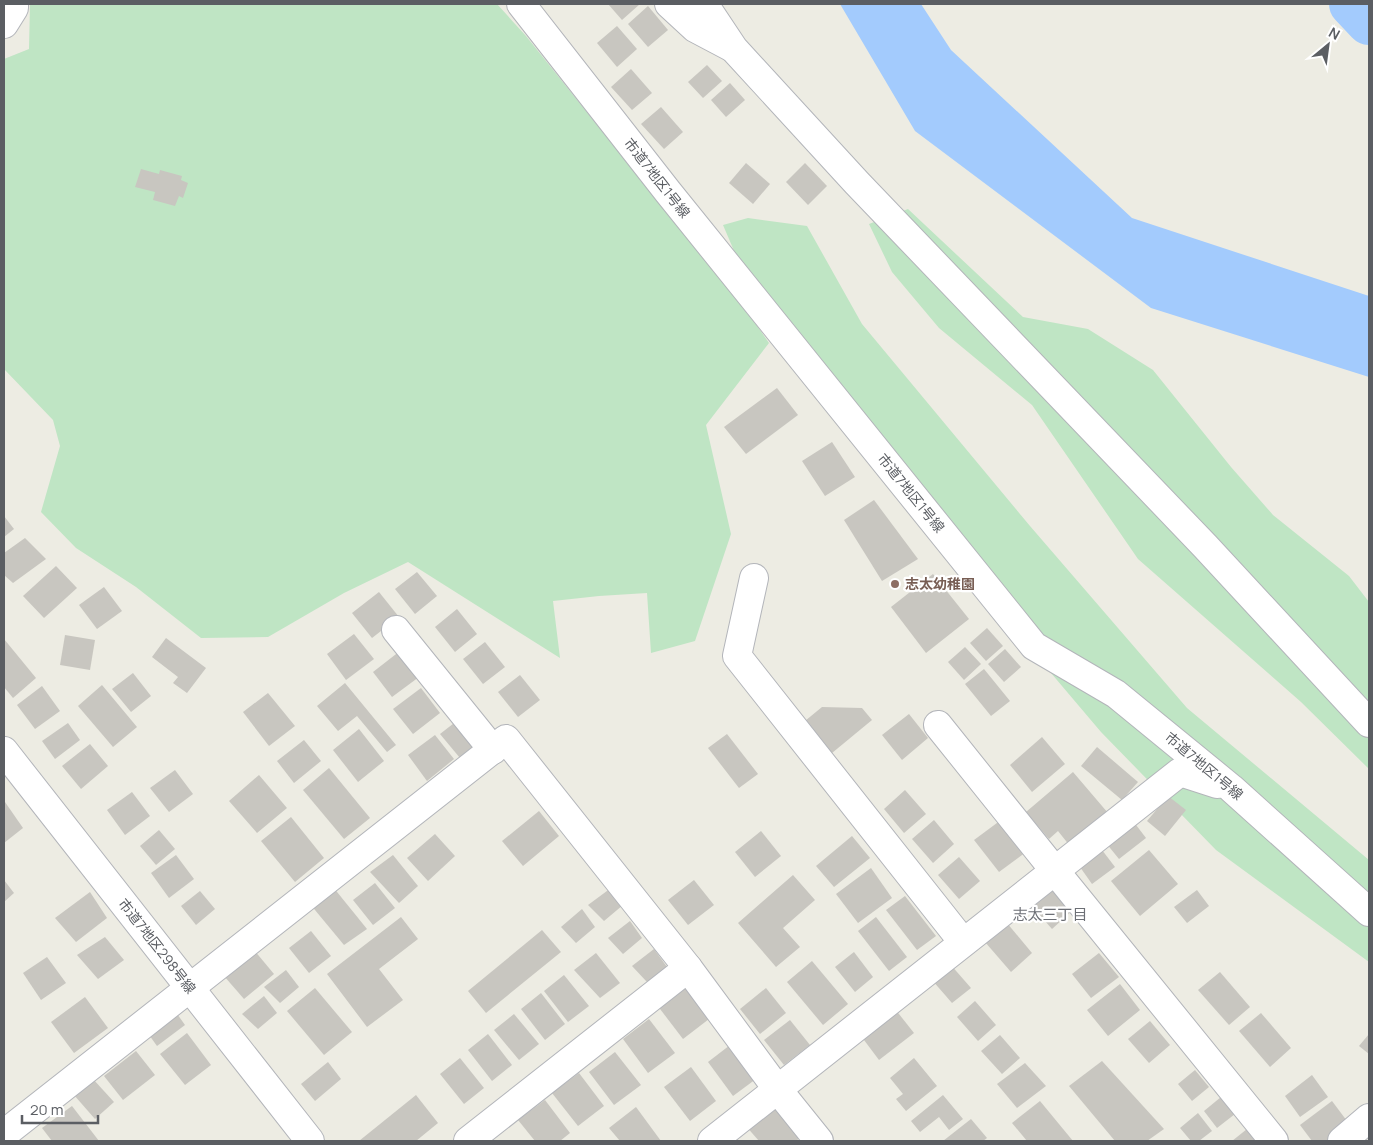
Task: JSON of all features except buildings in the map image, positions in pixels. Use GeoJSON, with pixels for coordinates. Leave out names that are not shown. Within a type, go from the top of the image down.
{"type":"FeatureCollection","features":[{"type":"Feature","properties":{"kind":"street"},"geometry":{"type":"LineString","coordinates":[[4,24],[14,8],[14,4]]}},
{"type":"Feature","properties":{"kind":"street","name":"市道7地区1号線"},"geometry":{"type":"LineString","coordinates":[[521,4],[674,200],[1034,646],[1116,694],[1230,788],[1369,912]]}},
{"type":"Feature","properties":{"kind":"street"},"geometry":{"type":"LineString","coordinates":[[669,4],[695,28],[734,48]]}},
{"type":"Feature","properties":{"kind":"street"},"geometry":{"type":"LineString","coordinates":[[704,4],[734,48],[857,183],[1205,546],[1369,723]]}},
{"type":"Feature","properties":{"kind":"street"},"geometry":{"type":"LineString","coordinates":[[754,578],[737,656],[963,942]]}},
{"type":"Feature","properties":{"kind":"street"},"geometry":{"type":"LineString","coordinates":[[396,630],[493,750]]}},
{"type":"Feature","properties":{"kind":"street"},"geometry":{"type":"LineString","coordinates":[[938,724],[1054,871],[1274,1141]]}},
{"type":"Feature","properties":{"kind":"street"},"geometry":{"type":"LineString","coordinates":[[4,1134],[506,739],[688,968],[778,1090],[819,1141]]}},
{"type":"Feature","properties":{"kind":"street","name":"市道7地区298号線"},"geometry":{"type":"LineString","coordinates":[[4,751],[310,1141]]}},
{"type":"Feature","properties":{"kind":"street"},"geometry":{"type":"LineString","coordinates":[[712,1141],[1180,772],[1230,788]]}},
{"type":"Feature","properties":{"kind":"street"},"geometry":{"type":"LineString","coordinates":[[468,1141],[688,968]]}},
{"type":"Feature","properties":{"kind":"street"},"geometry":{"type":"LineString","coordinates":[[1342,1141],[1369,1118]]}},
{"type":"Feature","properties":{"kind":"green space"},"geometry":{"type":"Polygon","coordinates":[[[30,4],[497,4],[526,36],[753,320],[769,343],[706,425],[731,534],[695,641],[651,653],[647,593],[553,601],[560,658],[408,562],[344,593],[268,637],[201,638],[136,587],[76,548],[41,512],[60,446],[53,420],[4,369],[4,59],[29,49],[30,4]]]}},
{"type":"Feature","properties":{"kind":"green space"},"geometry":{"type":"Polygon","coordinates":[[[908,209],[1023,317],[1088,329],[1153,370],[1231,467],[1273,515],[1349,576],[1369,602],[1369,769],[1301,702],[1138,559],[1032,405],[939,328],[892,272],[869,224],[908,209]]]}},
{"type":"Feature","properties":{"kind":"green space"},"geometry":{"type":"Polygon","coordinates":[[[748,218],[807,226],[862,324],[1030,526],[1187,708],[1369,860],[1369,962],[1216,850],[1101,732],[776,349],[723,225],[748,218]]]}},
{"type":"Feature","properties":{"kind":"water"},"geometry":{"type":"Polygon","coordinates":[[[840,4],[921,4],[951,50],[1132,218],[1369,296],[1369,377],[1151,308],[915,131],[840,4]]]}},
{"type":"Feature","properties":{"kind":"waterway"},"geometry":{"type":"LineString","coordinates":[[1352,4],[1369,22]]}},
{"type":"Feature","properties":{"kind":"place","name":"志太幼稚園"},"geometry":{"type":"Point","coordinates":[895,584]}},
{"type":"Feature","properties":{"kind":"district","name":"志太三丁目"},"geometry":{"type":"Point","coordinates":[1050,915]}}]}
